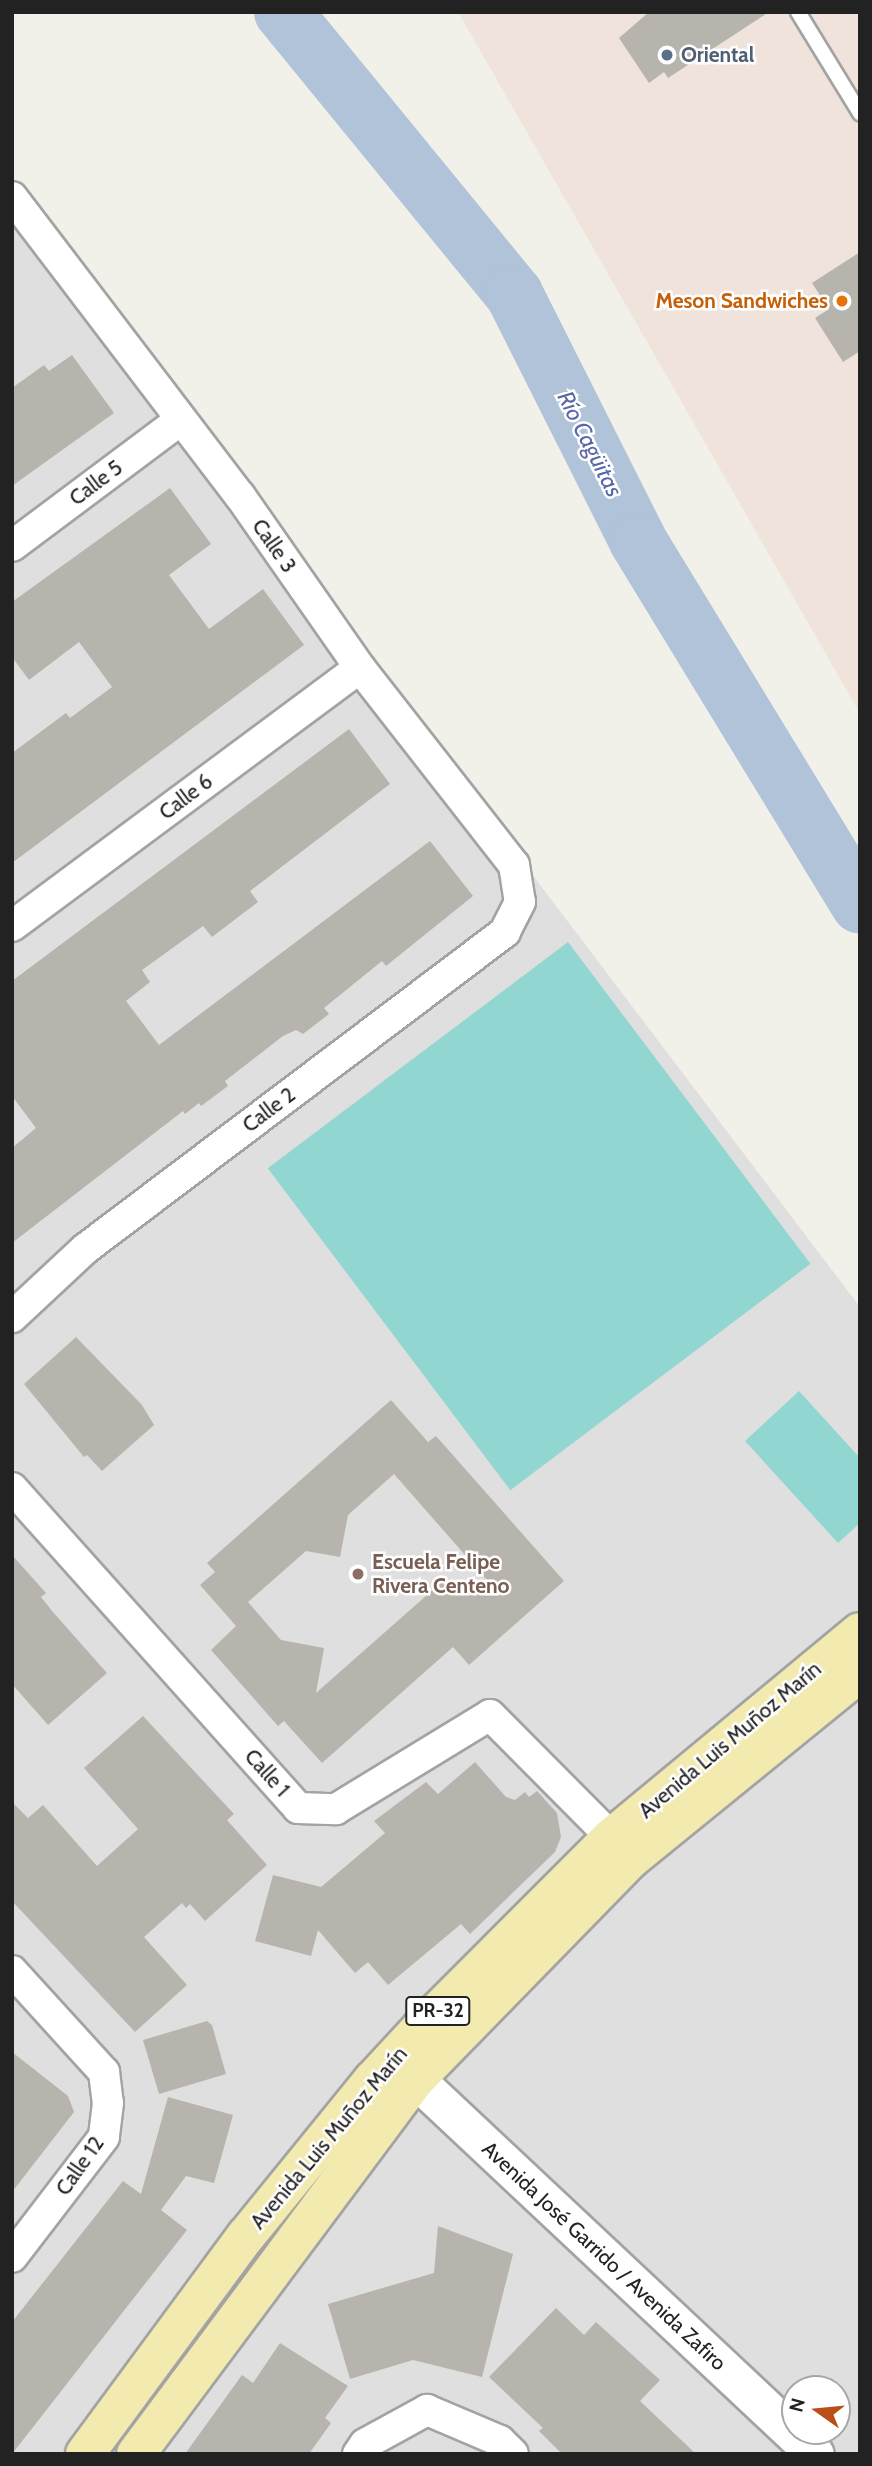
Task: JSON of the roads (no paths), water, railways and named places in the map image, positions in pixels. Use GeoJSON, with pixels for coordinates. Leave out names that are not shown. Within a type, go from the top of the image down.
{"type":"FeatureCollection","features":[{"type":"Feature","properties":{"kind":"main road","name":"Avenida Luis Muñoz Marín"},"geometry":{"type":"LineString","coordinates":[[85,2454],[246,2236],[622,1848],[860,1632]]}},
{"type":"Feature","properties":{"kind":"main road","name":"Avenida Luis Muñoz Marín"},"geometry":{"type":"LineString","coordinates":[[622,1848],[860,1673]]}},
{"type":"Feature","properties":{"kind":"main road","name":"Avenida Luis Muñoz Marín"},"geometry":{"type":"LineString","coordinates":[[136,2454],[405,2069]]}},
{"type":"Feature","properties":{"kind":"street","name":"Calle 3"},"geometry":{"type":"LineString","coordinates":[[12,197],[179,421],[240,496],[360,668],[514,866],[520,902]]}},
{"type":"Feature","properties":{"kind":"street","name":"Calle 5"},"geometry":{"type":"LineString","coordinates":[[12,546],[179,421]]}},
{"type":"Feature","properties":{"kind":"street","name":"Calle 6"},"geometry":{"type":"LineString","coordinates":[[12,926],[360,668]]}},
{"type":"Feature","properties":{"kind":"street","name":"Calle 2"},"geometry":{"type":"LineString","coordinates":[[12,1317],[85,1249],[505,932],[520,902]]}},
{"type":"Feature","properties":{"kind":"street","name":"Calle 1"},"geometry":{"type":"LineString","coordinates":[[12,1488],[298,1808],[336,1810],[490,1715],[622,1848]]}},
{"type":"Feature","properties":{"kind":"street","name":"Calle 12"},"geometry":{"type":"LineString","coordinates":[[12,1971],[103,2072],[108,2103],[104,2137],[12,2257]]}},
{"type":"Feature","properties":{"kind":"street","name":"Avenida José Garrido / Avenida Zafiro"},"geometry":{"type":"LineString","coordinates":[[405,2069],[814,2454]]}},
{"type":"Feature","properties":{"kind":"street"},"geometry":{"type":"LineString","coordinates":[[358,2454],[365,2444],[426,2410],[500,2441],[513,2454]]}},
{"type":"Feature","properties":{"kind":"lane"},"geometry":{"type":"LineString","coordinates":[[798,12],[860,113]]}},
{"type":"Feature","properties":{"kind":"waterway","name":"Río Cagüitas"},"geometry":{"type":"LineString","coordinates":[[283,12],[514,294],[638,541],[860,904]]}},
{"type":"Feature","properties":{"kind":"place","name":"Oriental"},"geometry":{"type":"Point","coordinates":[667,55]}},
{"type":"Feature","properties":{"kind":"place","name":"Meson Sandwiches"},"geometry":{"type":"Point","coordinates":[842,301]}},
{"type":"Feature","properties":{"kind":"place","name":"Escuela Felipe Rivera Centeno"},"geometry":{"type":"Point","coordinates":[358,1574]}}]}
